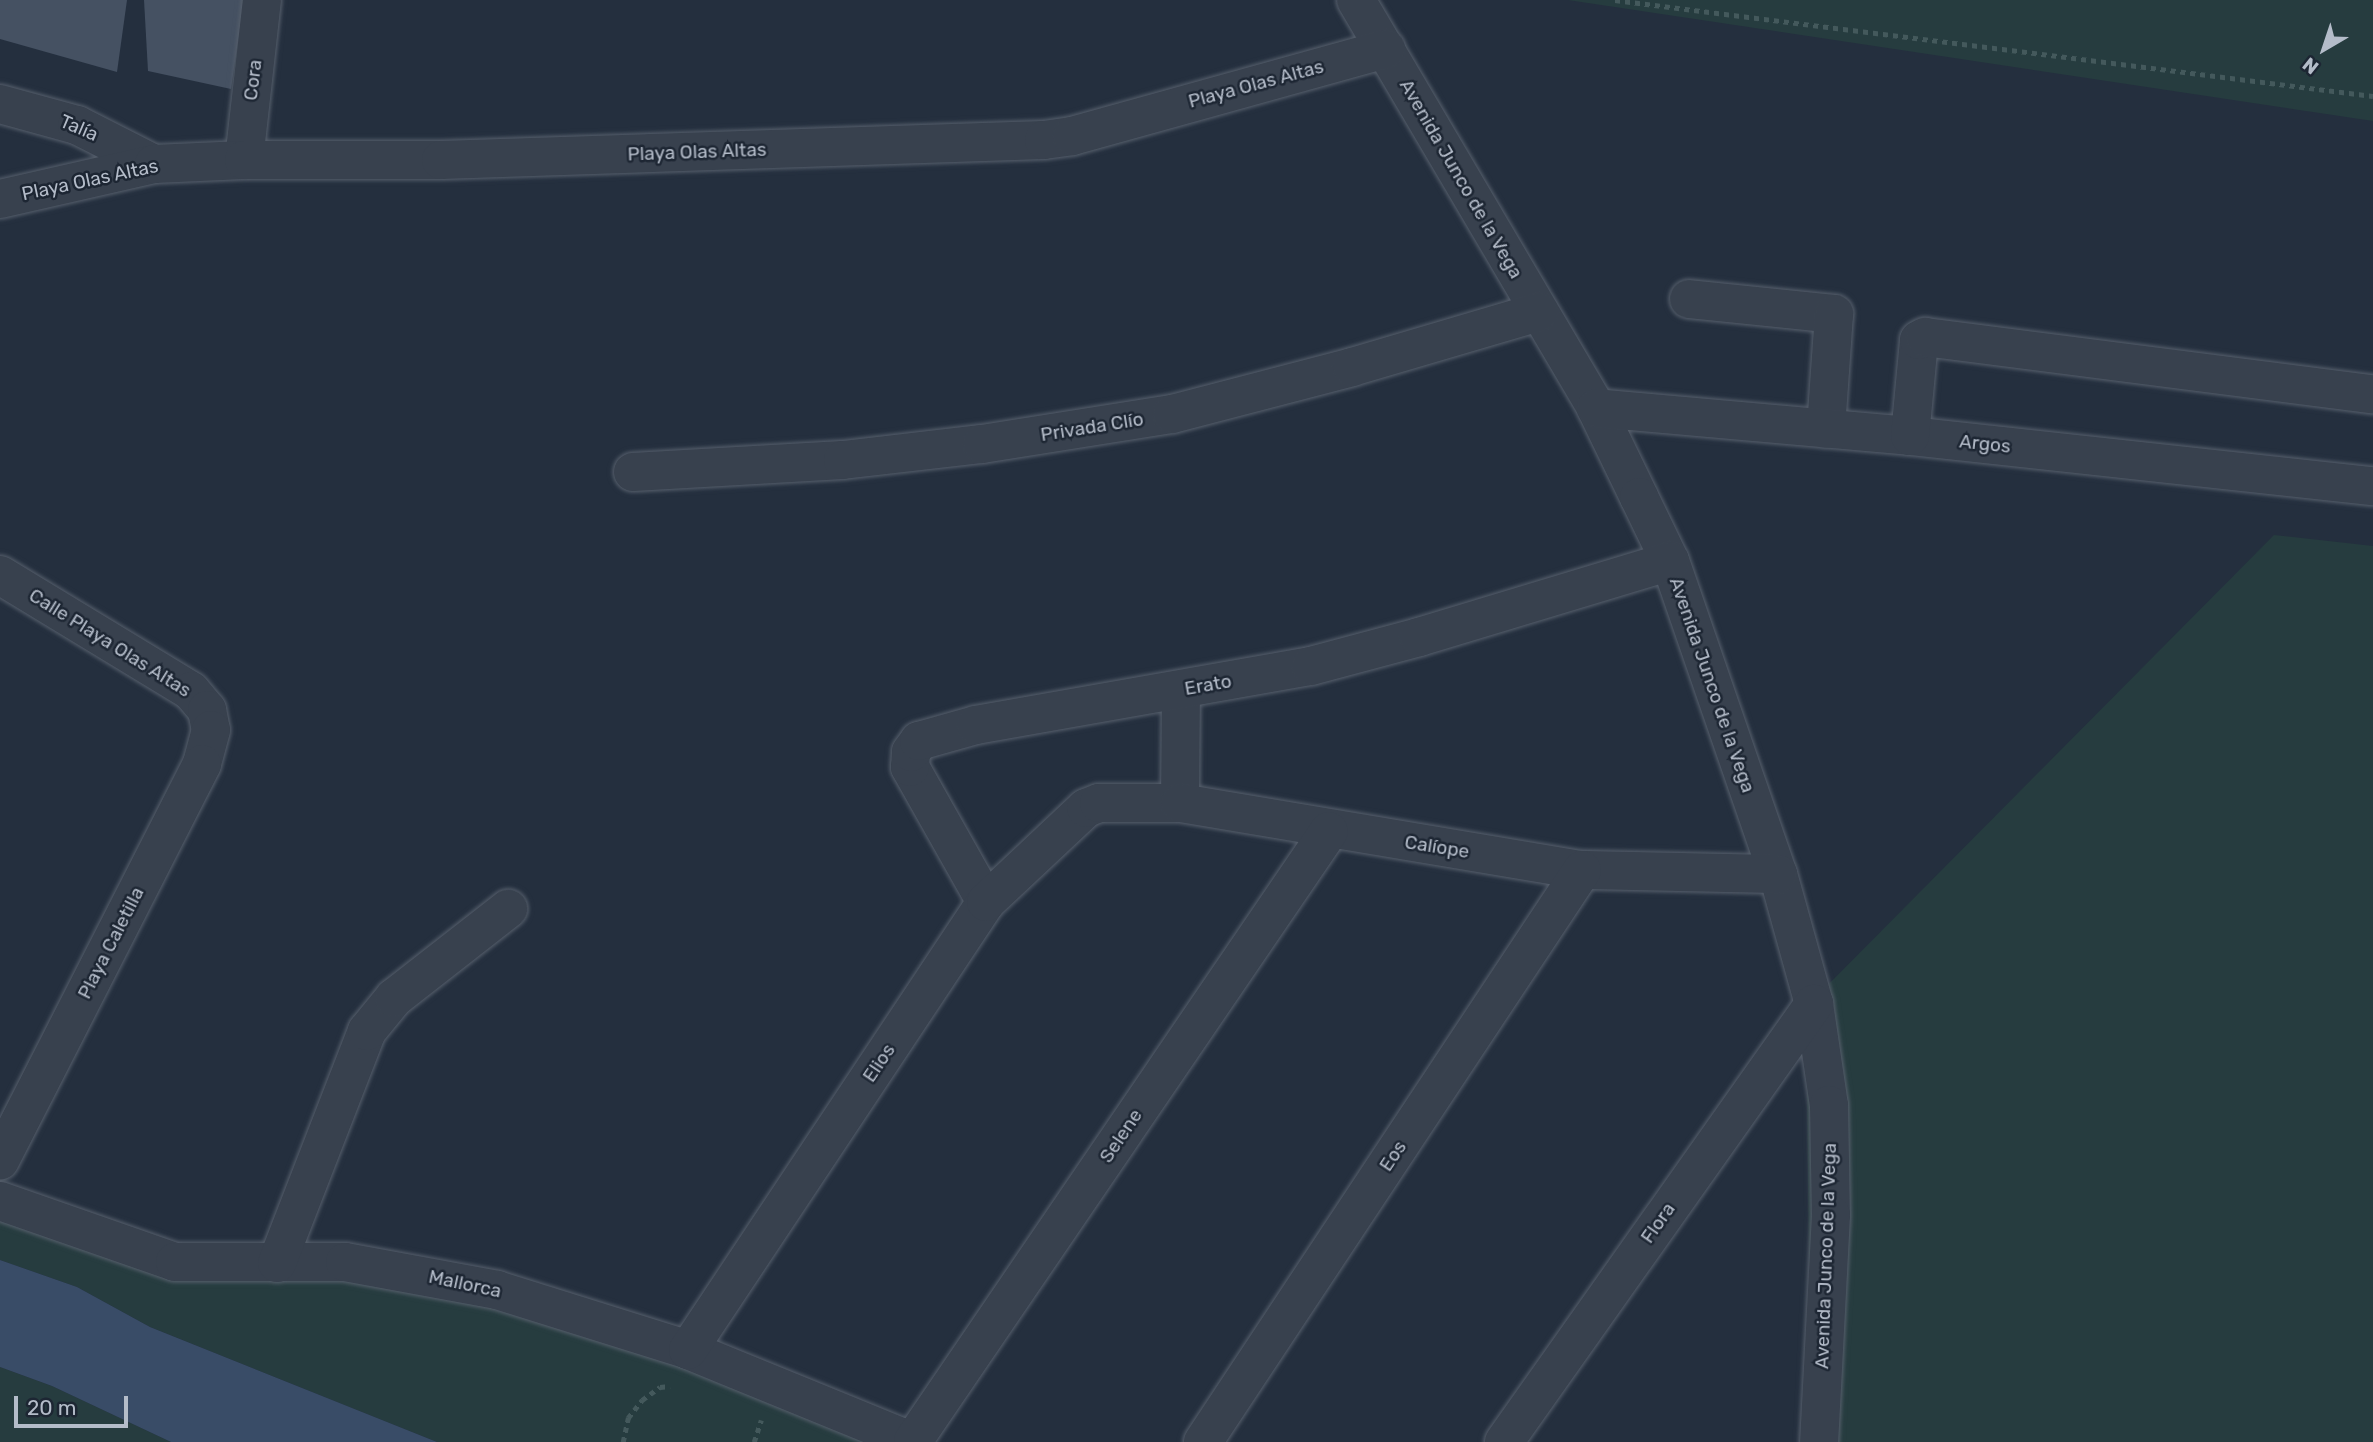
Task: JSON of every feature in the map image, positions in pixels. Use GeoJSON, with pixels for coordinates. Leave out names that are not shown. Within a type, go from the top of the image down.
{"type":"FeatureCollection","features":[{"type":"Feature","properties":{"kind":"street","name":"Cora"},"geometry":{"type":"LineString","coordinates":[[244,160],[262,0]]}},
{"type":"Feature","properties":{"kind":"street","name":"Avenida Junco de la Vega"},"geometry":{"type":"LineString","coordinates":[[1356,0],[1595,408],[1670,561],[1778,874],[1814,1004],[1823,1055],[1832,1158],[1819,1442]]}},
{"type":"Feature","properties":{"kind":"street","name":"Playa Olas Altas"},"geometry":{"type":"LineString","coordinates":[[0,199],[154,164],[244,160],[441,160],[1044,140],[1090,131],[1385,49]]}},
{"type":"Feature","properties":{"kind":"street","name":"Talía"},"geometry":{"type":"LineString","coordinates":[[0,104],[77,125],[154,164]]}},
{"type":"Feature","properties":{"kind":"street"},"geometry":{"type":"LineString","coordinates":[[1689,299],[1834,314],[1826,429]]}},
{"type":"Feature","properties":{"kind":"street","name":"Privada Clío"},"geometry":{"type":"LineString","coordinates":[[633,472],[843,460],[982,444],[1172,414],[1352,367],[1539,312]]}},
{"type":"Feature","properties":{"kind":"street"},"geometry":{"type":"LineString","coordinates":[[1910,436],[1919,340],[1925,337],[2373,394]]}},
{"type":"Feature","properties":{"kind":"street","name":"Argos"},"geometry":{"type":"LineString","coordinates":[[1595,408],[1910,436],[2373,486]]}},
{"type":"Feature","properties":{"kind":"street","name":"Erato"},"geometry":{"type":"LineString","coordinates":[[986,902],[910,767],[909,760],[919,741],[976,725],[1311,666],[1670,561]]}},
{"type":"Feature","properties":{"kind":"street","name":"Calle Playa Olas Altas"},"geometry":{"type":"LineString","coordinates":[[0,575],[191,691],[207,710],[211,720]]}},
{"type":"Feature","properties":{"kind":"street"},"geometry":{"type":"LineString","coordinates":[[1180,803],[1181,690]]}},
{"type":"Feature","properties":{"kind":"street","name":"Playa Caletilla"},"geometry":{"type":"LineString","coordinates":[[0,1161],[202,764],[211,720]]}},
{"type":"Feature","properties":{"kind":"street","name":"Calíope"},"geometry":{"type":"LineString","coordinates":[[1099,803],[1180,803],[1329,831],[1583,870],[1778,874]]}},
{"type":"Feature","properties":{"kind":"street","name":"Elios"},"geometry":{"type":"LineString","coordinates":[[688,1350],[986,902],[1076,816],[1099,803]]}},
{"type":"Feature","properties":{"kind":"street","name":"Selene"},"geometry":{"type":"LineString","coordinates":[[914,1442],[1329,831]]}},
{"type":"Feature","properties":{"kind":"street","name":"Eos"},"geometry":{"type":"LineString","coordinates":[[1203,1442],[1583,870]]}},
{"type":"Feature","properties":{"kind":"street"},"geometry":{"type":"LineString","coordinates":[[277,1263],[367,1031],[394,998],[508,909]]}},
{"type":"Feature","properties":{"kind":"street","name":"Flora"},"geometry":{"type":"LineString","coordinates":[[1504,1442],[1814,1004]]}},
{"type":"Feature","properties":{"kind":"street","name":"Mallorca"},"geometry":{"type":"LineString","coordinates":[[0,1201],[175,1262],[345,1262],[496,1290],[688,1350],[914,1442]]}},
{"type":"Feature","properties":{"kind":"path"},"geometry":{"type":"LineString","coordinates":[[1615,0],[2373,96]]}},
{"type":"Feature","properties":{"kind":"path"},"geometry":{"type":"LineString","coordinates":[[623,1442],[628,1418],[642,1400],[660,1387],[673,1386]]}},
{"type":"Feature","properties":{"kind":"path"},"geometry":{"type":"LineString","coordinates":[[749,1413],[773,1423]]}},
{"type":"Feature","properties":{"kind":"path"},"geometry":{"type":"LineString","coordinates":[[754,1442],[762,1418]]}},
{"type":"Feature","properties":{"kind":"green space"},"geometry":{"type":"Polygon","coordinates":[[[1568,0],[2373,0],[2373,121],[1568,0]]]}},
{"type":"Feature","properties":{"kind":"green space"},"geometry":{"type":"Polygon","coordinates":[[[2274,535],[2373,546],[2373,1442],[1811,1442],[1806,1007],[2274,535]]]}},
{"type":"Feature","properties":{"kind":"green space"},"geometry":{"type":"Polygon","coordinates":[[[0,1201],[135,1249],[413,1274],[914,1442],[437,1442],[150,1327],[77,1287],[0,1260],[0,1201]]]}},
{"type":"Feature","properties":{"kind":"green space"},"geometry":{"type":"Polygon","coordinates":[[[0,1367],[52,1386],[171,1442],[0,1442],[0,1367]]]}},
{"type":"Feature","properties":{"kind":"water"},"geometry":{"type":"Polygon","coordinates":[[[0,1260],[77,1287],[150,1327],[437,1442],[171,1442],[52,1386],[0,1367],[0,1260]]]}},
{"type":"Feature","properties":{"kind":"building"},"geometry":{"type":"Polygon","coordinates":[[[0,0],[127,0],[117,72],[0,39],[0,0]]]}},
{"type":"Feature","properties":{"kind":"building"},"geometry":{"type":"Polygon","coordinates":[[[144,0],[244,0],[231,89],[148,71],[144,0]]]}}]}
